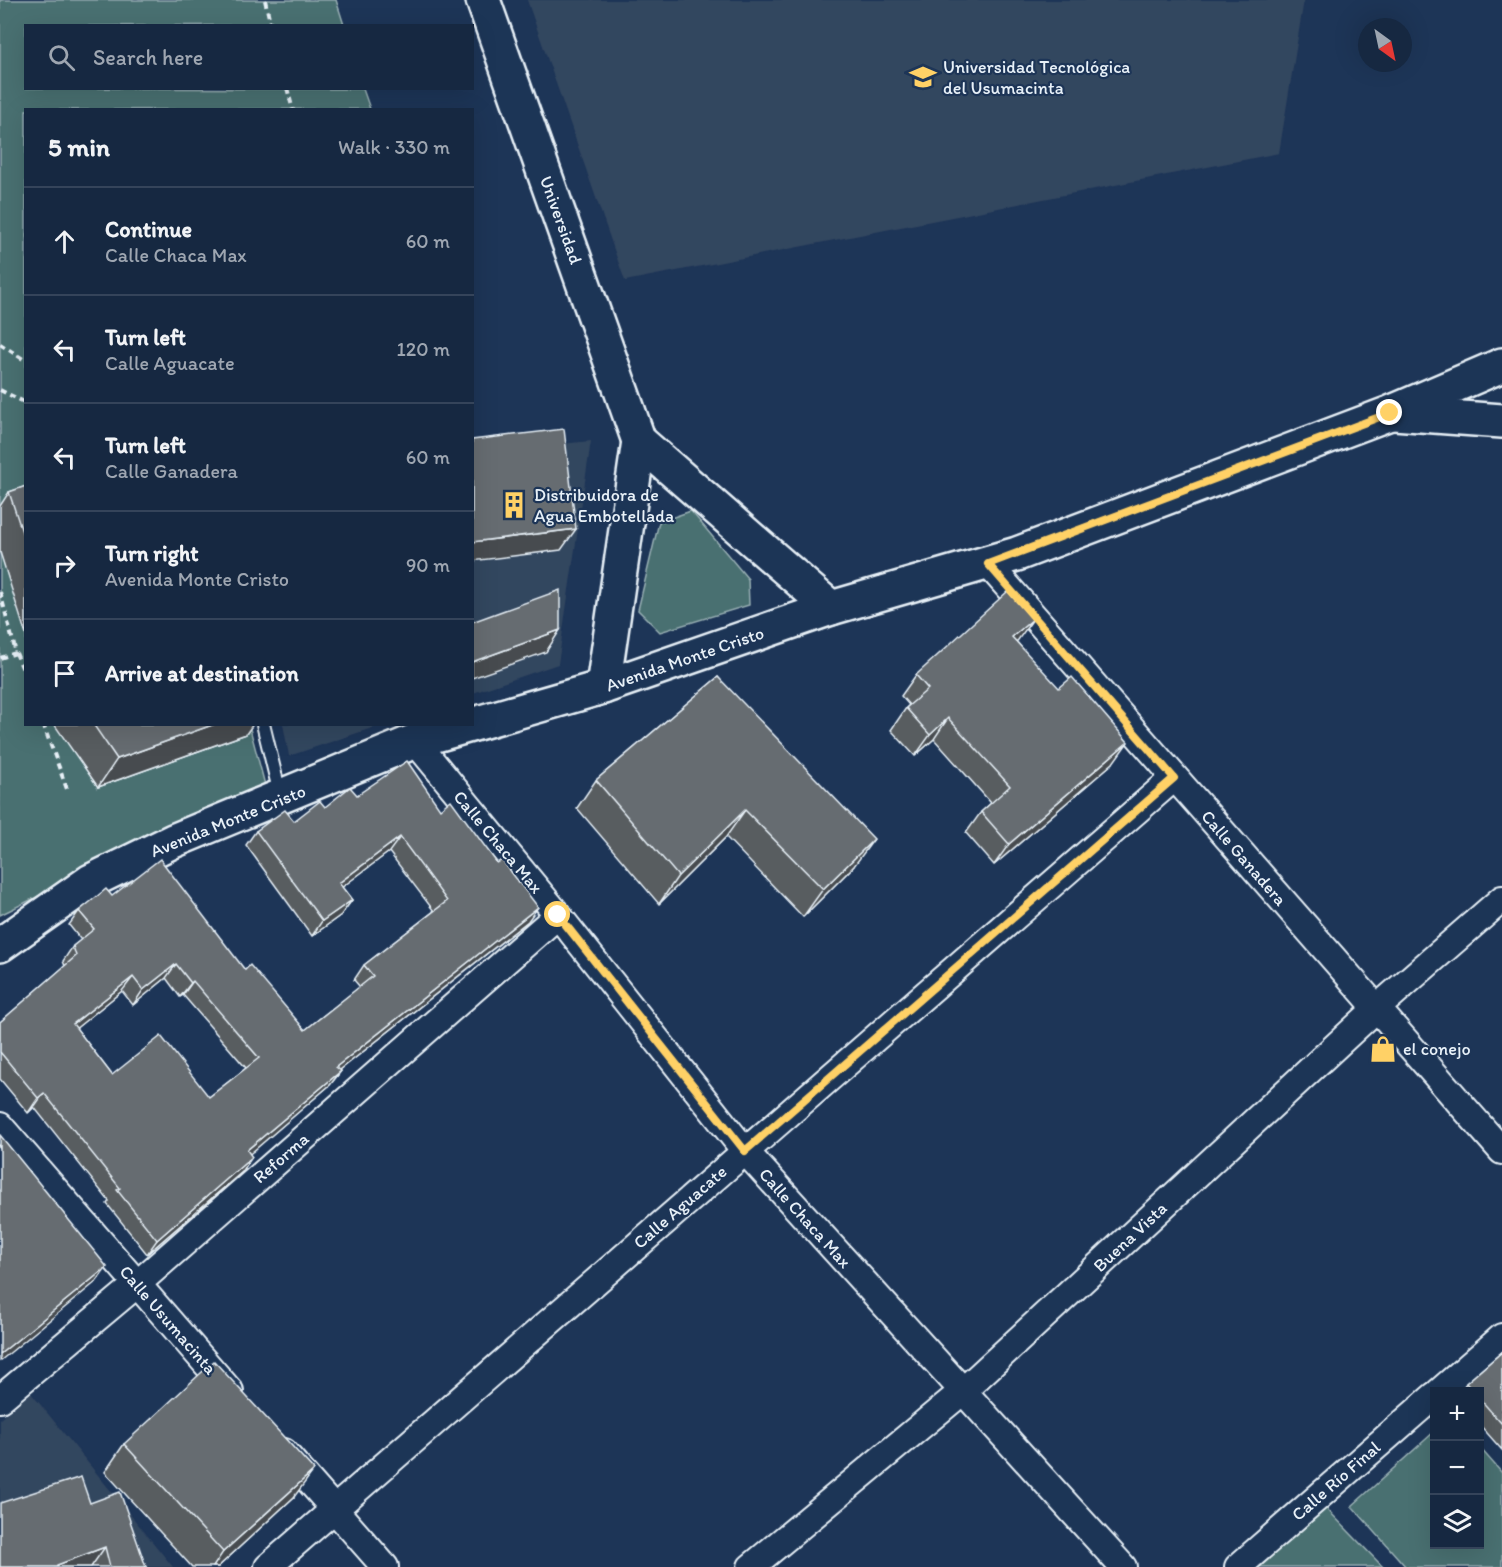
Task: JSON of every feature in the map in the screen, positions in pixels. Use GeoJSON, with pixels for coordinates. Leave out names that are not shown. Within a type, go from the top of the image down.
{"type":"FeatureCollection","features":[{"type":"Feature","properties":{"kind":"main road","name":"Universidad"},"geometry":{"type":"LineString","coordinates":[[483,0],[639,441]]}},
{"type":"Feature","properties":{"kind":"main road","name":"Avenida Monte Cristo"},"geometry":{"type":"LineString","coordinates":[[474,724],[603,687],[831,608],[988,564],[1390,413],[1502,365]]}},
{"type":"Feature","properties":{"kind":"main road"},"geometry":{"type":"LineString","coordinates":[[1390,413],[1502,421]]}},
{"type":"Feature","properties":{"kind":"main road"},"geometry":{"type":"LineString","coordinates":[[639,441],[831,608]]}},
{"type":"Feature","properties":{"kind":"main road"},"geometry":{"type":"LineString","coordinates":[[603,687],[639,441]]}},
{"type":"Feature","properties":{"kind":"main road","name":"Avenida Monte Cristo"},"geometry":{"type":"LineString","coordinates":[[0,945],[91,881],[173,841],[415,741],[467,726]]}},
{"type":"Feature","properties":{"kind":"street","name":"Calle Ganadera"},"geometry":{"type":"LineString","coordinates":[[988,564],[1502,1151]]}},
{"type":"Feature","properties":{"kind":"street","name":"Calle Chaca Max"},"geometry":{"type":"LineString","coordinates":[[415,741],[558,915],[745,1151],[1123,1567]]}},
{"type":"Feature","properties":{"kind":"street","name":"Calle Aguacate"},"geometry":{"type":"LineString","coordinates":[[268,1567],[333,1508],[1174,778]]}},
{"type":"Feature","properties":{"kind":"street","name":"Buena Vista"},"geometry":{"type":"LineString","coordinates":[[751,1567],[963,1391],[1377,1008],[1502,899]]}},
{"type":"Feature","properties":{"kind":"street","name":"Reforma"},"geometry":{"type":"LineString","coordinates":[[0,1399],[136,1285],[558,915]]}},
{"type":"Feature","properties":{"kind":"street","name":"Calle Usumacinta"},"geometry":{"type":"LineString","coordinates":[[0,1126],[246,1410]]}},
{"type":"Feature","properties":{"kind":"street"},"geometry":{"type":"LineString","coordinates":[[1445,1387],[1502,1337]]}},
{"type":"Feature","properties":{"kind":"street","name":"Calle Río Final"},"geometry":{"type":"LineString","coordinates":[[1238,1567],[1430,1399]]}},
{"type":"Feature","properties":{"kind":"street"},"geometry":{"type":"LineString","coordinates":[[270,1437],[385,1567]]}},
{"type":"Feature","properties":{"kind":"lane"},"geometry":{"type":"LineString","coordinates":[[263,726],[281,798]]}},
{"type":"Feature","properties":{"kind":"path"},"geometry":{"type":"LineString","coordinates":[[265,0],[271,24]]}},
{"type":"Feature","properties":{"kind":"path"},"geometry":{"type":"LineString","coordinates":[[288,90],[292,108]]}},
{"type":"Feature","properties":{"kind":"path"},"geometry":{"type":"LineString","coordinates":[[0,344],[24,360]]}},
{"type":"Feature","properties":{"kind":"path"},"geometry":{"type":"LineString","coordinates":[[0,390],[24,403]]}},
{"type":"Feature","properties":{"kind":"path"},"geometry":{"type":"LineString","coordinates":[[0,592],[16,653],[24,672]]}},
{"type":"Feature","properties":{"kind":"path"},"geometry":{"type":"LineString","coordinates":[[0,658],[16,653]]}},
{"type":"Feature","properties":{"kind":"path"},"geometry":{"type":"LineString","coordinates":[[44,726],[67,789]]}},
{"type":"Feature","properties":{"kind":"shaded area","name":"Universidad Tecnológica del Usumacinta"},"geometry":{"type":"Polygon","coordinates":[[[527,0],[1304,0],[1279,153],[625,281],[527,0]]]}},
{"type":"Feature","properties":{"kind":"shaded area"},"geometry":{"type":"Polygon","coordinates":[[[591,441],[558,664],[474,693],[474,453],[591,441]]]}},
{"type":"Feature","properties":{"kind":"shaded area"},"geometry":{"type":"Polygon","coordinates":[[[283,726],[378,726],[289,756],[283,726]]]}},
{"type":"Feature","properties":{"kind":"shaded area"},"geometry":{"type":"Polygon","coordinates":[[[31,1393],[173,1567],[0,1567],[0,1419],[31,1393]]]}},
{"type":"Feature","properties":{"kind":"green space"},"geometry":{"type":"Polygon","coordinates":[[[0,0],[336,0],[344,24],[24,24],[24,90],[363,90],[370,108],[24,108],[24,726],[249,726],[265,785],[0,915],[0,0]]]}},
{"type":"Feature","properties":{"kind":"green space"},"geometry":{"type":"Polygon","coordinates":[[[691,511],[748,579],[749,605],[660,632],[638,610],[659,522],[691,511]]]}},
{"type":"Feature","properties":{"kind":"green space"},"geometry":{"type":"Polygon","coordinates":[[[1430,1436],[1430,1549],[1484,1549],[1484,1453],[1502,1473],[1502,1567],[1406,1567],[1352,1506],[1430,1436]]]}},
{"type":"Feature","properties":{"kind":"green space"},"geometry":{"type":"Polygon","coordinates":[[[1324,1506],[1383,1567],[1258,1567],[1324,1506]]]}},
{"type":"Feature","properties":{"kind":"building","name":"Distribuidora de Agua Embotellada"},"geometry":{"type":"Polygon","coordinates":[[[564,429],[576,529],[474,542],[474,440],[564,429]]]}},
{"type":"Feature","properties":{"kind":"building"},"geometry":{"type":"Polygon","coordinates":[[[24,487],[24,538],[9,492],[24,487]]]}},
{"type":"Feature","properties":{"kind":"building"},"geometry":{"type":"Polygon","coordinates":[[[560,590],[560,630],[474,661],[474,621],[560,590]]]}},
{"type":"Feature","properties":{"kind":"building"},"geometry":{"type":"Polygon","coordinates":[[[1008,591],[1033,619],[1012,637],[1059,688],[1072,677],[1128,742],[1009,844],[981,812],[1010,786],[948,718],[930,735],[906,708],[928,689],[916,675],[1008,591]]]}},
{"type":"Feature","properties":{"kind":"building"},"geometry":{"type":"Polygon","coordinates":[[[718,677],[874,839],[823,889],[745,810],[678,876],[596,780],[718,677]]]}},
{"type":"Feature","properties":{"kind":"building"},"geometry":{"type":"Polygon","coordinates":[[[94,726],[209,726],[117,759],[94,726]]]}},
{"type":"Feature","properties":{"kind":"building"},"geometry":{"type":"Polygon","coordinates":[[[407,761],[440,809],[451,800],[497,863],[502,860],[538,907],[336,1067],[341,1071],[247,1150],[252,1157],[157,1240],[117,1190],[120,1188],[44,1093],[38,1098],[0,1052],[0,1022],[76,956],[73,946],[94,929],[79,911],[106,889],[112,896],[160,859],[245,970],[250,965],[305,1030],[373,976],[364,965],[447,901],[400,837],[339,883],[352,900],[322,921],[256,831],[285,810],[294,821],[320,801],[325,807],[350,787],[357,795],[407,761]],[[176,964],[143,990],[133,977],[73,1024],[112,1075],[161,1036],[209,1097],[259,1058],[193,981],[191,983],[176,964]]]}},
{"type":"Feature","properties":{"kind":"building"},"geometry":{"type":"Polygon","coordinates":[[[0,1135],[107,1267],[0,1354],[0,1135]]]}},
{"type":"Feature","properties":{"kind":"building"},"geometry":{"type":"Polygon","coordinates":[[[1502,1352],[1502,1424],[1484,1404],[1484,1387],[1470,1387],[1466,1383],[1502,1352]]]}},
{"type":"Feature","properties":{"kind":"building"},"geometry":{"type":"Polygon","coordinates":[[[214,1361],[314,1470],[223,1552],[124,1444],[214,1361]]]}},
{"type":"Feature","properties":{"kind":"building"},"geometry":{"type":"Polygon","coordinates":[[[81,1477],[90,1503],[120,1492],[146,1567],[110,1567],[105,1547],[57,1565],[57,1567],[0,1567],[0,1503],[81,1477]]]}},
{"type":"Feature","properties":{"kind":"place","name":"Universidad Tecnológica del Usumacinta"},"geometry":{"type":"Point","coordinates":[923,77]}},
{"type":"Feature","properties":{"kind":"place","name":"Distribuidora de Agua Embotellada"},"geometry":{"type":"Point","coordinates":[514,505]}},
{"type":"Feature","properties":{"kind":"place","name":"el conejo"},"geometry":{"type":"Point","coordinates":[1383,1049]}},
{"type":"Feature","properties":{"kind":"route"},"geometry":{"type":"LineString","coordinates":[[558,915],[745,1151],[1174,778],[988,564],[1390,413]]}}]}
